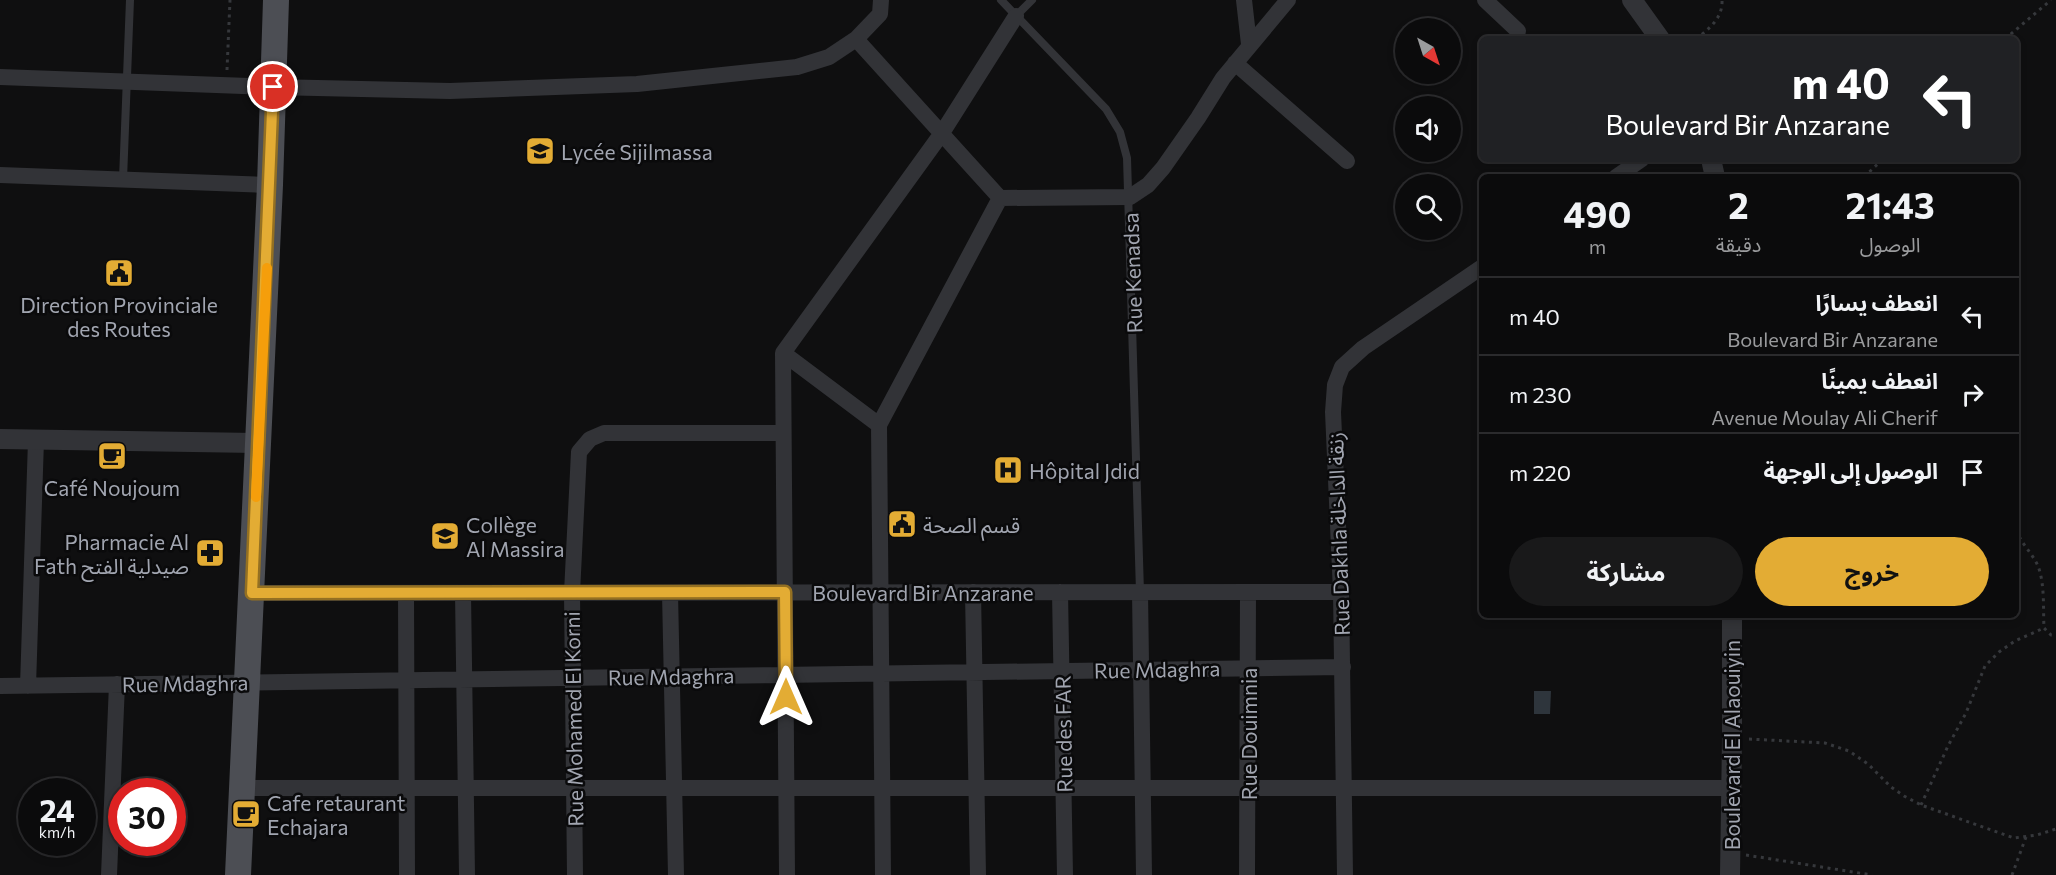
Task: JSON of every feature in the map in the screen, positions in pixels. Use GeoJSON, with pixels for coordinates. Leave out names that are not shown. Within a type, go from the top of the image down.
{"type":"FeatureCollection","features":[{"type":"Feature","properties":{"kind":"main road"},"geometry":{"type":"LineString","coordinates":[[238,875],[259,443],[276,0]]}},
{"type":"Feature","properties":{"kind":"street"},"geometry":{"type":"LineString","coordinates":[[0,77],[226,86],[450,91],[637,84],[797,67],[829,57],[856,39],[880,7],[893,0]]}},
{"type":"Feature","properties":{"kind":"street"},"geometry":{"type":"LineString","coordinates":[[1244,0],[1250,44]]}},
{"type":"Feature","properties":{"kind":"street"},"geometry":{"type":"LineString","coordinates":[[856,39],[1000,198],[1130,197],[1148,185],[1163,168],[1235,63],[1288,0]]}},
{"type":"Feature","properties":{"kind":"street"},"geometry":{"type":"LineString","coordinates":[[1485,0],[1518,31]]}},
{"type":"Feature","properties":{"kind":"street"},"geometry":{"type":"LineString","coordinates":[[1632,0],[1658,36]]}},
{"type":"Feature","properties":{"kind":"street"},"geometry":{"type":"LineString","coordinates":[[787,875],[783,353],[942,133],[1016,16]]}},
{"type":"Feature","properties":{"kind":"street"},"geometry":{"type":"LineString","coordinates":[[1235,63],[1347,161]]}},
{"type":"Feature","properties":{"kind":"street"},"geometry":{"type":"LineString","coordinates":[[1620,174],[1638,162]]}},
{"type":"Feature","properties":{"kind":"street"},"geometry":{"type":"LineString","coordinates":[[0,175],[270,185]]}},
{"type":"Feature","properties":{"kind":"street"},"geometry":{"type":"LineString","coordinates":[[883,875],[879,425],[1000,198]]}},
{"type":"Feature","properties":{"kind":"street","name":"Rue Dakhla زنقة الداخلة"},"geometry":{"type":"LineString","coordinates":[[1345,875],[1343,667],[1333,412],[1335,385],[1342,367],[1363,348],[1479,269]]}},
{"type":"Feature","properties":{"kind":"street"},"geometry":{"type":"LineString","coordinates":[[783,353],[879,425]]}},
{"type":"Feature","properties":{"kind":"street","name":"Rue Mohamed El Korni"},"geometry":{"type":"LineString","coordinates":[[574,875],[572,593],[579,452],[590,439],[604,433],[783,433]]}},
{"type":"Feature","properties":{"kind":"street"},"geometry":{"type":"LineString","coordinates":[[0,439],[259,443]]}},
{"type":"Feature","properties":{"kind":"street"},"geometry":{"type":"LineString","coordinates":[[28,686],[36,440]]}},
{"type":"Feature","properties":{"kind":"street"},"geometry":{"type":"LineString","coordinates":[[670,592],[676,875]]}},
{"type":"Feature","properties":{"kind":"street"},"geometry":{"type":"LineString","coordinates":[[972,592],[978,875]]}},
{"type":"Feature","properties":{"kind":"street","name":"Rue des FAR"},"geometry":{"type":"LineString","coordinates":[[1060,592],[1065,875]]}},
{"type":"Feature","properties":{"kind":"street"},"geometry":{"type":"LineString","coordinates":[[1140,592],[1144,875]]}},
{"type":"Feature","properties":{"kind":"street","name":"Rue Douimnia"},"geometry":{"type":"LineString","coordinates":[[1247,875],[1248,592]]}},
{"type":"Feature","properties":{"kind":"street","name":"Boulevard Bir Anzarane"},"geometry":{"type":"LineString","coordinates":[[252,593],[1341,592]]}},
{"type":"Feature","properties":{"kind":"street"},"geometry":{"type":"LineString","coordinates":[[406,593],[407,875]]}},
{"type":"Feature","properties":{"kind":"street"},"geometry":{"type":"LineString","coordinates":[[463,593],[467,875]]}},
{"type":"Feature","properties":{"kind":"street","name":"Boulevard El Alaouiyin"},"geometry":{"type":"LineString","coordinates":[[1730,875],[1732,618]]}},
{"type":"Feature","properties":{"kind":"street","name":"Rue Mdaghra"},"geometry":{"type":"LineString","coordinates":[[0,686],[1343,667]]}},
{"type":"Feature","properties":{"kind":"street"},"geometry":{"type":"LineString","coordinates":[[109,875],[117,684]]}},
{"type":"Feature","properties":{"kind":"street"},"geometry":{"type":"LineString","coordinates":[[243,788],[1732,788]]}},
{"type":"Feature","properties":{"kind":"lane"},"geometry":{"type":"LineString","coordinates":[[123,179],[130,0]]}},
{"type":"Feature","properties":{"kind":"lane","name":"Rue Kenadsa"},"geometry":{"type":"LineString","coordinates":[[1001,0],[1106,109],[1120,132],[1127,158],[1130,197],[1140,592]]}},
{"type":"Feature","properties":{"kind":"lane"},"geometry":{"type":"LineString","coordinates":[[1016,16],[1032,0]]}},
{"type":"Feature","properties":{"kind":"path"},"geometry":{"type":"LineString","coordinates":[[226,86],[230,0]]}},
{"type":"Feature","properties":{"kind":"path"},"geometry":{"type":"LineString","coordinates":[[1700,36],[1719,16],[1722,0]]}},
{"type":"Feature","properties":{"kind":"path"},"geometry":{"type":"LineString","coordinates":[[2009,36],[2051,0]]}},
{"type":"Feature","properties":{"kind":"path"},"geometry":{"type":"LineString","coordinates":[[1867,174],[1880,162]]}},
{"type":"Feature","properties":{"kind":"path"},"geometry":{"type":"LineString","coordinates":[[2019,538],[2029,549],[2039,569],[2044,628],[2051,635],[2056,636]]}},
{"type":"Feature","properties":{"kind":"path"},"geometry":{"type":"LineString","coordinates":[[1921,805],[1986,666],[1999,652],[2015,641],[2044,628]]}},
{"type":"Feature","properties":{"kind":"path"},"geometry":{"type":"LineString","coordinates":[[1732,738],[1825,743],[1849,751],[1868,764],[1891,787],[1921,805],[2014,838],[2056,829]]}},
{"type":"Feature","properties":{"kind":"path"},"geometry":{"type":"LineString","coordinates":[[2012,875],[2026,837]]}},
{"type":"Feature","properties":{"kind":"path"},"geometry":{"type":"LineString","coordinates":[[1730,853],[1872,875]]}},
{"type":"Feature","properties":{"kind":"shaded area"},"geometry":{"type":"Polygon","coordinates":[[[1534,691],[1551,691],[1550,714],[1534,714],[1534,691]]]}},
{"type":"Feature","properties":{"kind":"slow traffic"},"geometry":{"type":"LineString","coordinates":[[256,497],[267,268]]}},
{"type":"Feature","properties":{"kind":"place","name":"Lycée Sijilmassa"},"geometry":{"type":"Point","coordinates":[540,151]}},
{"type":"Feature","properties":{"kind":"place","name":"Direction Provinciale des Routes"},"geometry":{"type":"Point","coordinates":[119,273]}},
{"type":"Feature","properties":{"kind":"place","name":"Café Noujoum"},"geometry":{"type":"Point","coordinates":[112,456]}},
{"type":"Feature","properties":{"kind":"place","name":"Hôpital Jdid"},"geometry":{"type":"Point","coordinates":[1008,470]}},
{"type":"Feature","properties":{"kind":"place","name":"قسم الصحة"},"geometry":{"type":"Point","coordinates":[902,524]}},
{"type":"Feature","properties":{"kind":"place","name":"Collège Al Massira"},"geometry":{"type":"Point","coordinates":[445,536]}},
{"type":"Feature","properties":{"kind":"place","name":"Pharmacie Al Fath صيدلية الفتح"},"geometry":{"type":"Point","coordinates":[210,553]}},
{"type":"Feature","properties":{"kind":"place","name":"Cafe retaurant Echajara"},"geometry":{"type":"Point","coordinates":[246,814]}},
{"type":"Feature","properties":{"kind":"route"},"geometry":{"type":"LineString","coordinates":[[273,87],[252,593],[785,592],[786,697]]}}]}
